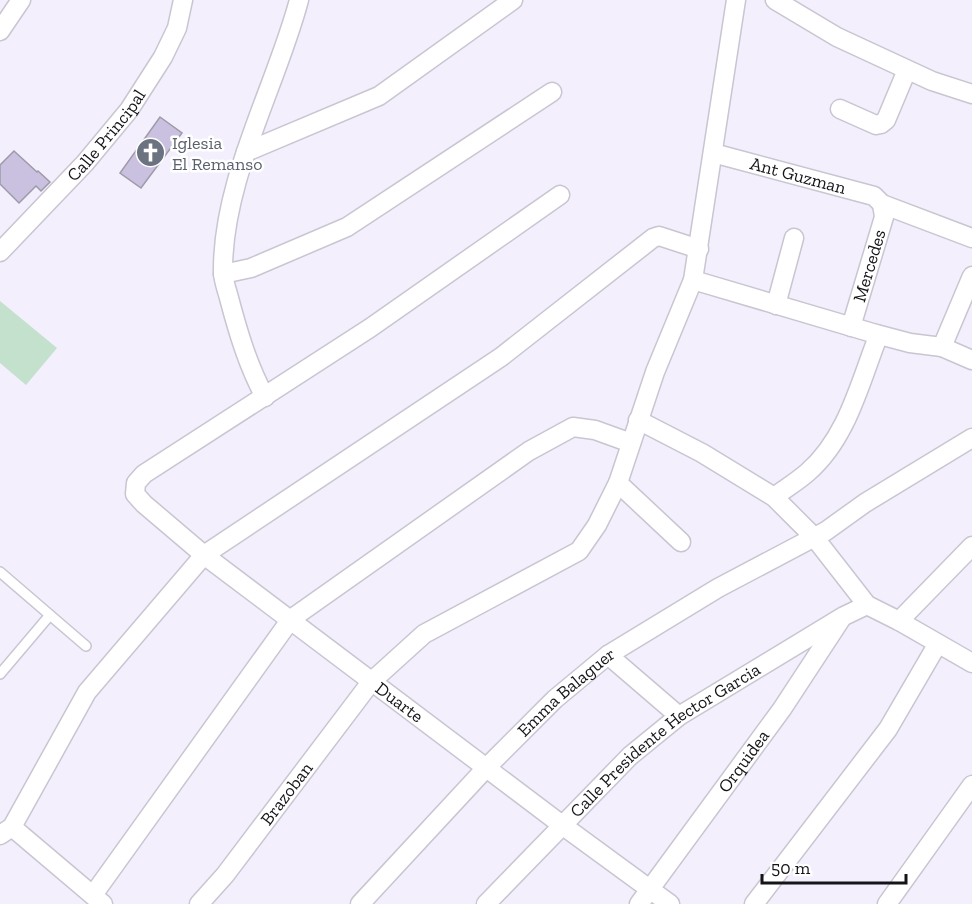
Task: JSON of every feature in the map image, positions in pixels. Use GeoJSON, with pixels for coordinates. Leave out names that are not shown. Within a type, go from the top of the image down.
{"type":"FeatureCollection","features":[{"type":"Feature","properties":{"kind":"street"},"geometry":{"type":"LineString","coordinates":[[0,31],[21,0]]}},
{"type":"Feature","properties":{"kind":"street","name":"Calle Principal"},"geometry":{"type":"LineString","coordinates":[[0,252],[85,163],[129,110],[163,57],[177,28],[183,0]]}},
{"type":"Feature","properties":{"kind":"street"},"geometry":{"type":"LineString","coordinates":[[299,0],[246,152],[227,222],[223,274],[253,374],[265,397],[370,328],[560,195]]}},
{"type":"Feature","properties":{"kind":"street"},"geometry":{"type":"LineString","coordinates":[[246,152],[379,96],[513,0]]}},
{"type":"Feature","properties":{"kind":"street","name":"Brazoban"},"geometry":{"type":"LineString","coordinates":[[199,904],[225,875],[371,682],[424,634],[579,551],[597,525],[618,483],[655,372],[693,280],[736,0]]}},
{"type":"Feature","properties":{"kind":"street"},"geometry":{"type":"LineString","coordinates":[[774,0],[837,37],[932,81],[972,94]]}},
{"type":"Feature","properties":{"kind":"street"},"geometry":{"type":"LineString","coordinates":[[840,109],[876,125],[881,124],[886,120],[907,70]]}},
{"type":"Feature","properties":{"kind":"street"},"geometry":{"type":"LineString","coordinates":[[223,274],[251,268],[347,227],[552,92]]}},
{"type":"Feature","properties":{"kind":"street","name":"Ant Guzman"},"geometry":{"type":"LineString","coordinates":[[713,153],[874,196],[882,204],[972,238]]}},
{"type":"Feature","properties":{"kind":"street","name":"Mercedes"},"geometry":{"type":"LineString","coordinates":[[850,327],[884,217],[882,204]]}},
{"type":"Feature","properties":{"kind":"street"},"geometry":{"type":"LineString","coordinates":[[631,443],[595,430],[573,428],[530,451],[291,619],[98,899],[6,831],[87,692],[204,555],[501,357],[653,238],[659,236],[699,249]]}},
{"type":"Feature","properties":{"kind":"street"},"geometry":{"type":"LineString","coordinates":[[776,305],[794,238]]}},
{"type":"Feature","properties":{"kind":"street"},"geometry":{"type":"LineString","coordinates":[[942,347],[972,276]]}},
{"type":"Feature","properties":{"kind":"street"},"geometry":{"type":"LineString","coordinates":[[693,280],[876,334],[910,343],[942,347],[972,360]]}},
{"type":"Feature","properties":{"kind":"street"},"geometry":{"type":"LineString","coordinates":[[774,496],[809,472],[830,447],[849,413],[876,342],[876,334]]}},
{"type":"Feature","properties":{"kind":"street","name":"Duarte"},"geometry":{"type":"LineString","coordinates":[[265,397],[144,474],[136,483],[135,494],[204,555],[670,904]]}},
{"type":"Feature","properties":{"kind":"street"},"geometry":{"type":"LineString","coordinates":[[638,420],[702,453],[774,496],[814,537],[867,605],[972,663]]}},
{"type":"Feature","properties":{"kind":"street","name":"Emma Balaguer"},"geometry":{"type":"LineString","coordinates":[[360,904],[487,767],[555,699],[608,655],[718,588],[814,537],[972,438]]}},
{"type":"Feature","properties":{"kind":"street"},"geometry":{"type":"LineString","coordinates":[[618,483],[681,542]]}},
{"type":"Feature","properties":{"kind":"street"},"geometry":{"type":"LineString","coordinates":[[899,621],[972,546]]}},
{"type":"Feature","properties":{"kind":"street","name":"Calle Presidente Hector Garcia"},"geometry":{"type":"LineString","coordinates":[[486,904],[630,756],[679,716],[843,616],[867,605]]}},
{"type":"Feature","properties":{"kind":"street","name":"Orquidea"},"geometry":{"type":"LineString","coordinates":[[639,904],[782,708],[843,616]]}},
{"type":"Feature","properties":{"kind":"street"},"geometry":{"type":"LineString","coordinates":[[754,904],[888,729],[938,645]]}},
{"type":"Feature","properties":{"kind":"street"},"geometry":{"type":"LineString","coordinates":[[608,655],[679,716]]}},
{"type":"Feature","properties":{"kind":"street"},"geometry":{"type":"LineString","coordinates":[[887,904],[972,785]]}},
{"type":"Feature","properties":{"kind":"lane"},"geometry":{"type":"LineString","coordinates":[[0,572],[86,646]]}},
{"type":"Feature","properties":{"kind":"lane"},"geometry":{"type":"LineString","coordinates":[[0,674],[50,615]]}},
{"type":"Feature","properties":{"kind":"green space"},"geometry":{"type":"Polygon","coordinates":[[[0,301],[57,348],[26,385],[0,363],[0,301]]]}},
{"type":"Feature","properties":{"kind":"building","name":"Iglesia El Remanso"},"geometry":{"type":"Polygon","coordinates":[[[160,117],[182,133],[141,188],[120,173],[160,117]]]}},
{"type":"Feature","properties":{"kind":"building"},"geometry":{"type":"Polygon","coordinates":[[[14,151],[50,182],[41,191],[36,186],[19,203],[0,184],[0,165],[14,151]]]}},
{"type":"Feature","properties":{"kind":"place","name":"Iglesia El Remanso"},"geometry":{"type":"Point","coordinates":[151,153]}}]}
